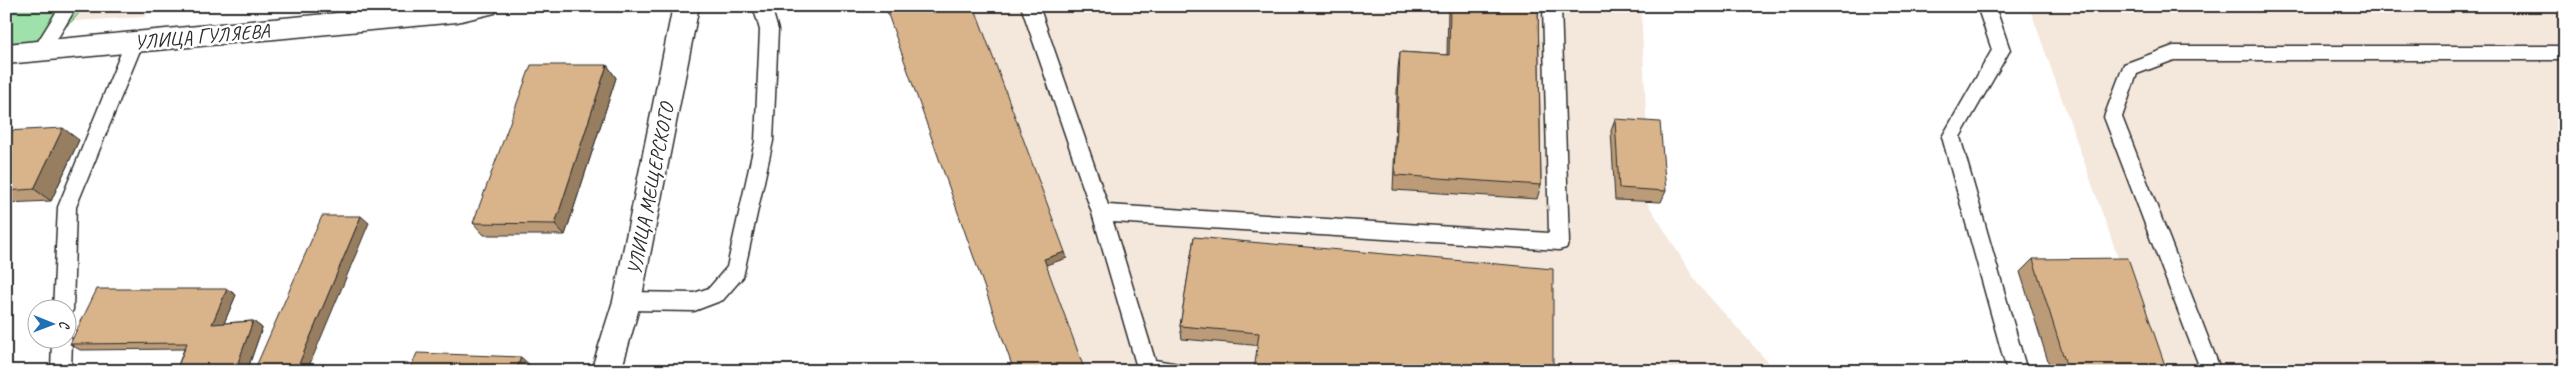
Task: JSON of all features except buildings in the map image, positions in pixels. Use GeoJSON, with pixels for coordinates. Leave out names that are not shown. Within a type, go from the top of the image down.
{"type":"FeatureCollection","features":[{"type":"Feature","properties":{"kind":"street","name":"УЛИЦА ГУЛЯЕВА"},"geometry":{"type":"LineString","coordinates":[[6,54],[457,12],[486,6]]}},
{"type":"Feature","properties":{"kind":"street","name":"УЛИЦА МЕЩЕРСКОГО"},"geometry":{"type":"LineString","coordinates":[[606,371],[627,301],[686,6]]}},
{"type":"Feature","properties":{"kind":"lane"},"geometry":{"type":"LineString","coordinates":[[41,51],[68,6]]}},
{"type":"Feature","properties":{"kind":"lane"},"geometry":{"type":"LineString","coordinates":[[627,301],[694,302],[716,294],[736,271],[764,141],[770,30],[762,6]]}},
{"type":"Feature","properties":{"kind":"lane"},"geometry":{"type":"LineString","coordinates":[[1030,6],[1101,213],[1147,370],[1172,371]]}},
{"type":"Feature","properties":{"kind":"lane"},"geometry":{"type":"LineString","coordinates":[[1101,213],[1559,242],[1552,6]]}},
{"type":"Feature","properties":{"kind":"lane"},"geometry":{"type":"LineString","coordinates":[[1986,6],[2001,50],[1952,137],[2017,371]]}},
{"type":"Feature","properties":{"kind":"lane"},"geometry":{"type":"LineString","coordinates":[[63,300],[67,207],[134,43]]}},
{"type":"Feature","properties":{"kind":"lane"},"geometry":{"type":"LineString","coordinates":[[2210,371],[2113,117],[2130,68],[2173,53],[2565,53]]}},
{"type":"Feature","properties":{"kind":"lane"},"geometry":{"type":"LineString","coordinates":[[61,371],[62,350]]}},
{"type":"Feature","properties":{"kind":"shaded area"},"geometry":{"type":"Polygon","coordinates":[[[6,6],[151,6],[145,17],[6,25],[6,6]]]}},
{"type":"Feature","properties":{"kind":"shaded area"},"geometry":{"type":"Polygon","coordinates":[[[885,6],[1641,6],[1647,133],[1615,199],[1647,202],[1697,283],[1776,371],[1014,371],[885,6]]]}},
{"type":"Feature","properties":{"kind":"shaded area"},"geometry":{"type":"Polygon","coordinates":[[[2029,6],[2565,6],[2565,371],[2158,371],[2029,6]]]}},
{"type":"Feature","properties":{"kind":"green space"},"geometry":{"type":"Polygon","coordinates":[[[6,6],[83,6],[77,16],[60,31],[39,41],[6,52],[6,6]]]}}]}
